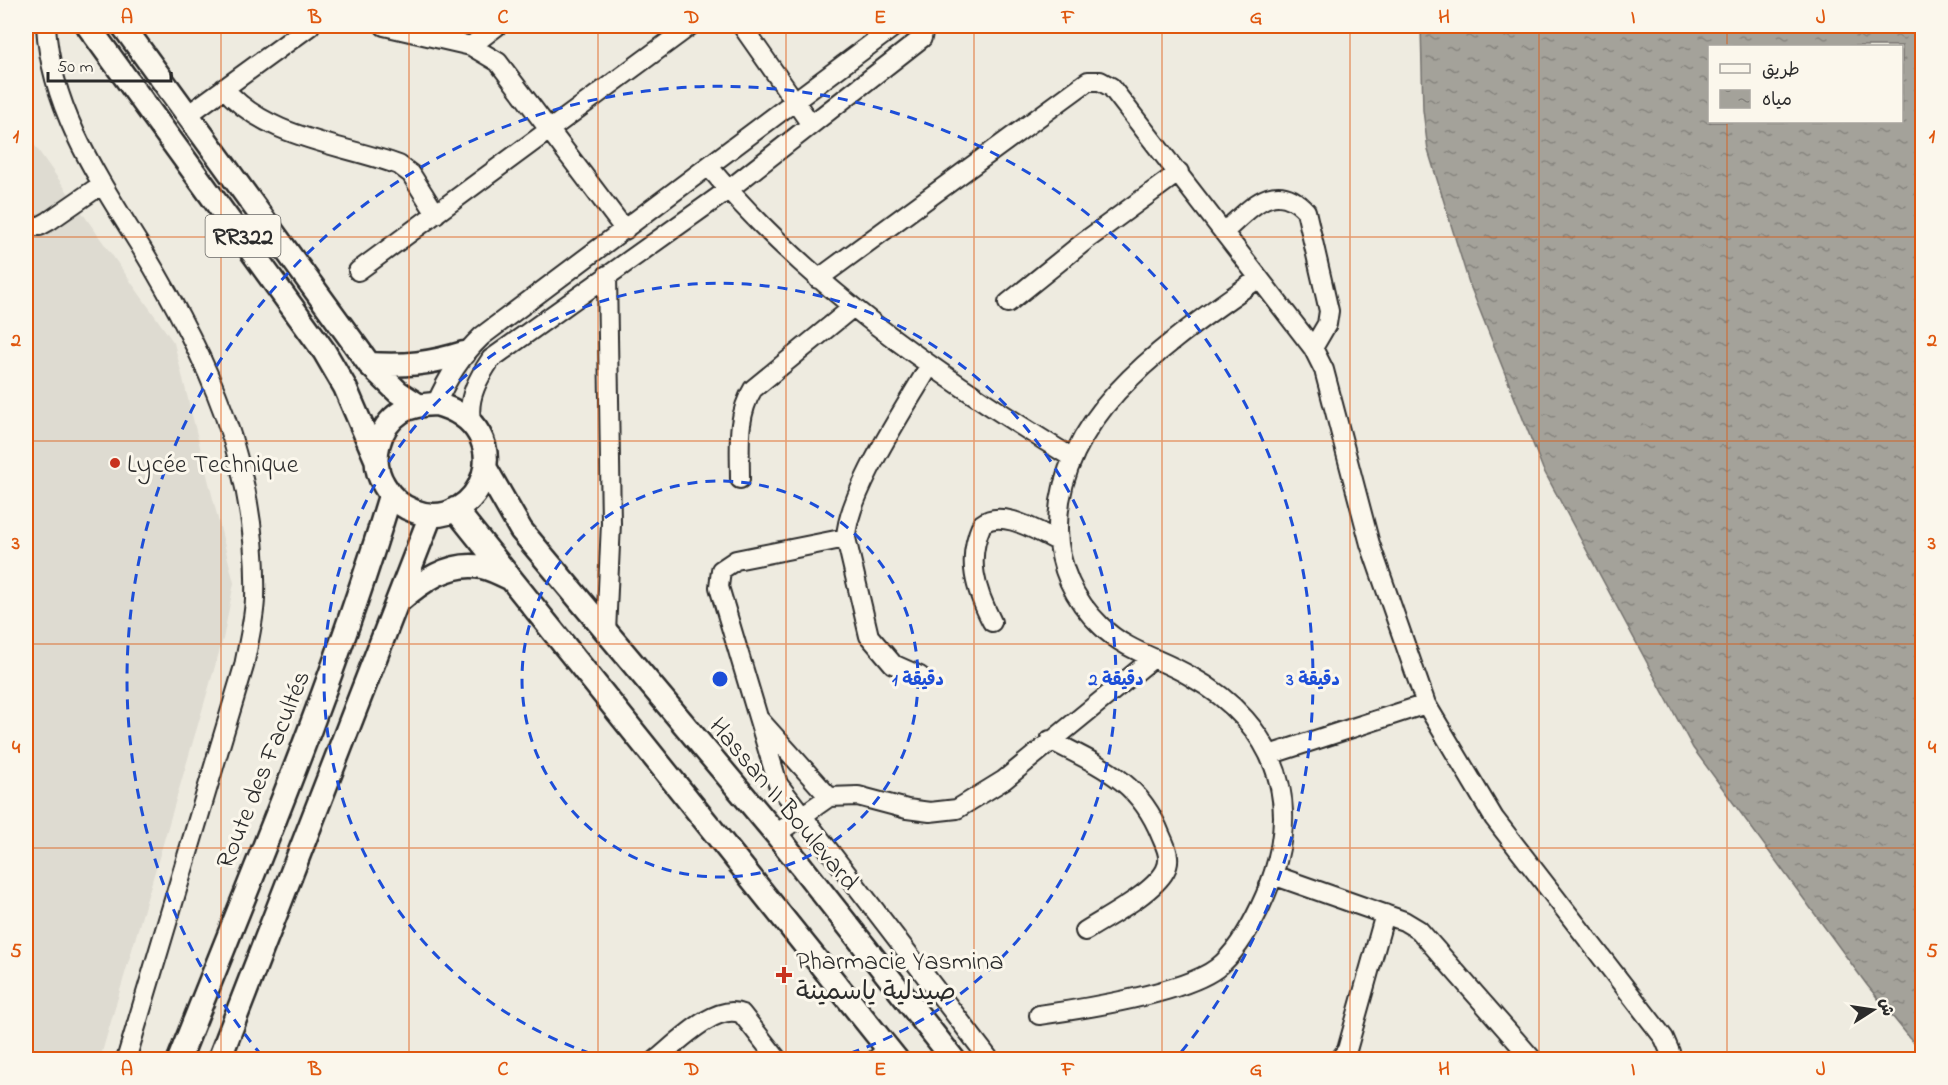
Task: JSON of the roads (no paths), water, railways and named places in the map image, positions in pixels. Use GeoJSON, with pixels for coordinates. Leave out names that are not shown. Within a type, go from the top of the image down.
{"type":"FeatureCollection","features":[{"type":"Feature","properties":{"kind":"main road","name":"RR322"},"geometry":{"type":"LineString","coordinates":[[88,26],[324,351],[345,387],[376,459],[380,479],[390,496]]}},
{"type":"Feature","properties":{"kind":"main road","name":"RR322"},"geometry":{"type":"LineString","coordinates":[[123,26],[369,364],[398,392],[427,404],[455,409],[471,420]]}},
{"type":"Feature","properties":{"kind":"main road"},"geometry":{"type":"LineString","coordinates":[[369,364],[404,366],[430,364],[464,353]]}},
{"type":"Feature","properties":{"kind":"main road"},"geometry":{"type":"LineString","coordinates":[[376,459],[379,441],[388,425],[401,412],[427,404]]}},
{"type":"Feature","properties":{"kind":"main road"},"geometry":{"type":"LineString","coordinates":[[390,496],[403,507],[430,517],[447,514],[475,493],[486,469],[486,452],[481,434],[471,420]]}},
{"type":"Feature","properties":{"kind":"main road","name":"Hassan II Boulevard"},"geometry":{"type":"LineString","coordinates":[[486,469],[521,530],[776,834],[954,1059]]}},
{"type":"Feature","properties":{"kind":"main road","name":"Route des Facultés"},"geometry":{"type":"LineString","coordinates":[[179,1059],[340,648],[373,556],[390,496]]}},
{"type":"Feature","properties":{"kind":"main road"},"geometry":{"type":"LineString","coordinates":[[455,509],[887,1056]]}},
{"type":"Feature","properties":{"kind":"main road"},"geometry":{"type":"LineString","coordinates":[[219,1059],[430,517]]}},
{"type":"Feature","properties":{"kind":"main road"},"geometry":{"type":"LineString","coordinates":[[397,603],[418,585],[456,568],[482,567],[509,578]]}},
{"type":"Feature","properties":{"kind":"street"},"geometry":{"type":"LineString","coordinates":[[46,26],[48,51],[58,94],[101,185],[169,294],[194,339],[215,388],[246,484],[255,540],[255,602],[244,666],[126,1059]]}},
{"type":"Feature","properties":{"kind":"street"},"geometry":{"type":"LineString","coordinates":[[189,114],[310,26]]}},
{"type":"Feature","properties":{"kind":"street"},"geometry":{"type":"LineString","coordinates":[[384,26],[471,46],[498,62],[625,230]]}},
{"type":"Feature","properties":{"kind":"street"},"geometry":{"type":"LineString","coordinates":[[471,46],[497,26]]}},
{"type":"Feature","properties":{"kind":"street"},"geometry":{"type":"LineString","coordinates":[[358,272],[690,26]]}},
{"type":"Feature","properties":{"kind":"street"},"geometry":{"type":"LineString","coordinates":[[742,26],[810,123]]}},
{"type":"Feature","properties":{"kind":"street"},"geometry":{"type":"LineString","coordinates":[[427,404],[464,353],[482,336],[895,26]]}},
{"type":"Feature","properties":{"kind":"street"},"geometry":{"type":"LineString","coordinates":[[471,420],[469,411],[473,392],[491,359],[728,189],[922,38],[924,26]]}},
{"type":"Feature","properties":{"kind":"street"},"geometry":{"type":"LineString","coordinates":[[818,279],[1088,81],[1100,81],[1111,87],[1225,231],[1313,348],[1332,397],[1370,544],[1426,704],[1494,818],[1664,1038],[1670,1052],[1668,1059]]}},
{"type":"Feature","properties":{"kind":"street"},"geometry":{"type":"LineString","coordinates":[[224,88],[249,112],[280,128],[399,165],[411,174],[436,214]]}},
{"type":"Feature","properties":{"kind":"street"},"geometry":{"type":"LineString","coordinates":[[709,167],[818,279],[852,308],[1000,414],[1071,458]]}},
{"type":"Feature","properties":{"kind":"street"},"geometry":{"type":"LineString","coordinates":[[1008,303],[1085,241],[1179,172]]}},
{"type":"Feature","properties":{"kind":"street"},"geometry":{"type":"LineString","coordinates":[[26,226],[32,228],[49,221],[101,185]]}},
{"type":"Feature","properties":{"kind":"street"},"geometry":{"type":"LineString","coordinates":[[1225,231],[1255,205],[1269,197],[1282,194],[1295,199],[1306,211],[1329,311],[1327,324],[1313,348]]}},
{"type":"Feature","properties":{"kind":"street"},"geometry":{"type":"LineString","coordinates":[[606,632],[611,523],[607,275]]}},
{"type":"Feature","properties":{"kind":"street"},"geometry":{"type":"LineString","coordinates":[[1039,1016],[1180,985],[1216,968],[1230,954],[1252,924],[1273,875],[1283,843],[1285,816],[1279,783],[1269,755],[1246,720],[1221,695],[1189,675],[1126,647],[1102,627],[1086,610],[1072,588],[1063,565],[1058,541],[1059,505],[1071,458],[1103,410],[1154,355],[1259,278]]}},
{"type":"Feature","properties":{"kind":"street"},"geometry":{"type":"LineString","coordinates":[[740,479],[740,417],[749,395],[767,376],[852,308]]}},
{"type":"Feature","properties":{"kind":"street"},"geometry":{"type":"LineString","coordinates":[[920,676],[893,664],[869,636],[846,538],[851,507],[930,365]]}},
{"type":"Feature","properties":{"kind":"street"},"geometry":{"type":"LineString","coordinates":[[992,622],[972,576],[973,557],[982,524],[994,517],[1009,520],[1058,541]]}},
{"type":"Feature","properties":{"kind":"street"},"geometry":{"type":"LineString","coordinates":[[846,538],[736,560],[721,570],[719,587],[778,784],[990,1059]]}},
{"type":"Feature","properties":{"kind":"street"},"geometry":{"type":"LineString","coordinates":[[776,834],[829,797],[858,796],[907,809],[930,812],[957,809],[1004,780],[1050,740],[1152,659]]}},
{"type":"Feature","properties":{"kind":"street"},"geometry":{"type":"LineString","coordinates":[[1269,755],[1426,704]]}},
{"type":"Feature","properties":{"kind":"street"},"geometry":{"type":"LineString","coordinates":[[756,716],[829,797]]}},
{"type":"Feature","properties":{"kind":"street"},"geometry":{"type":"LineString","coordinates":[[1050,740],[1120,778],[1133,789],[1157,826],[1169,860],[1162,876],[1085,931]]}},
{"type":"Feature","properties":{"kind":"street"},"geometry":{"type":"LineString","coordinates":[[1273,875],[1404,921],[1419,930],[1533,1059]]}},
{"type":"Feature","properties":{"kind":"street"},"geometry":{"type":"LineString","coordinates":[[1349,1056],[1385,914]]}},
{"type":"Feature","properties":{"kind":"street"},"geometry":{"type":"LineString","coordinates":[[656,1059],[704,1022],[718,1014],[734,1010],[742,1014],[778,1059]]}},
{"type":"Feature","properties":{"kind":"water"},"geometry":{"type":"Polygon","coordinates":[[[1421,26],[1922,26],[1922,1053],[1867,985],[1693,748],[1543,469],[1469,283],[1428,150],[1423,110],[1421,26]]]}},
{"type":"Feature","properties":{"kind":"place","name":"Lycée Technique"},"geometry":{"type":"Point","coordinates":[115,463]}},
{"type":"Feature","properties":{"kind":"place","name":"Pharmacie Yasmina صيدلية ياسمينة"},"geometry":{"type":"Point","coordinates":[784,975]}}]}
